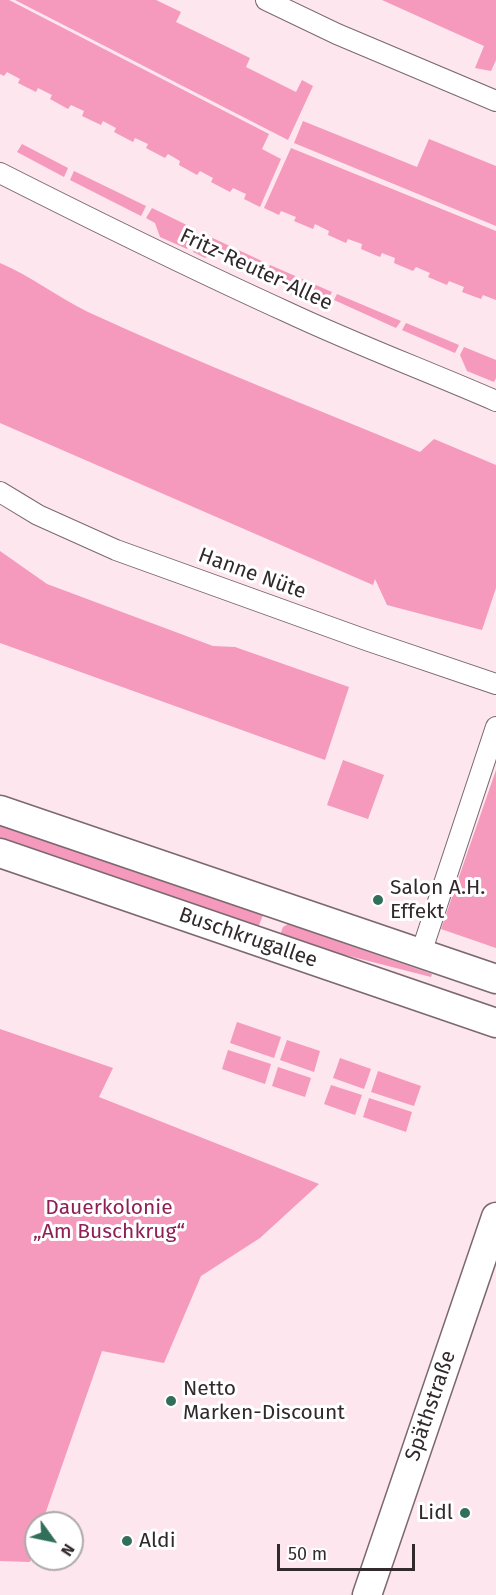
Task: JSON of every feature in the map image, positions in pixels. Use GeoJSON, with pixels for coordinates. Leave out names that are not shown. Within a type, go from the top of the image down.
{"type":"FeatureCollection","features":[{"type":"Feature","properties":{"kind":"main road","name":"Buschkrugallee"},"geometry":{"type":"LineString","coordinates":[[0,810],[496,979]]}},
{"type":"Feature","properties":{"kind":"main road","name":"Buschkrugallee"},"geometry":{"type":"LineString","coordinates":[[0,853],[496,1023]]}},
{"type":"Feature","properties":{"kind":"main road"},"geometry":{"type":"LineString","coordinates":[[267,944],[281,905]]}},
{"type":"Feature","properties":{"kind":"main road","name":"Späthstraße"},"geometry":{"type":"LineString","coordinates":[[367,1595],[496,1217]]}},
{"type":"Feature","properties":{"kind":"street"},"geometry":{"type":"LineString","coordinates":[[266,0],[337,34],[496,101]]}},
{"type":"Feature","properties":{"kind":"street","name":"Fritz-Reuter-Allee"},"geometry":{"type":"LineString","coordinates":[[0,173],[133,240],[288,313],[496,401]]}},
{"type":"Feature","properties":{"kind":"street","name":"Hanne Nüte"},"geometry":{"type":"LineString","coordinates":[[0,492],[38,514],[116,550],[496,684]]}},
{"type":"Feature","properties":{"kind":"street"},"geometry":{"type":"LineString","coordinates":[[421,953],[496,727]]}},
{"type":"Feature","properties":{"kind":"green space"},"geometry":{"type":"Polygon","coordinates":[[[0,0],[9,0],[269,134],[262,149],[281,159],[260,207],[244,199],[246,194],[233,188],[230,192],[211,182],[213,178],[200,171],[197,175],[179,165],[180,161],[168,154],[165,158],[146,148],[148,144],[135,138],[133,142],[114,132],[116,128],[103,121],[101,125],[82,116],[84,111],[71,105],[68,109],[50,99],[52,95],[38,88],[36,92],[18,83],[20,79],[7,72],[4,76],[0,74],[0,0]]]}},
{"type":"Feature","properties":{"kind":"green space"},"geometry":{"type":"Polygon","coordinates":[[[15,0],[156,0],[181,12],[176,22],[250,58],[246,67],[296,92],[302,80],[313,86],[288,140],[15,0]]]}},
{"type":"Feature","properties":{"kind":"green space"},"geometry":{"type":"Polygon","coordinates":[[[382,0],[496,0],[496,60],[491,71],[475,68],[484,46],[382,0]]]}},
{"type":"Feature","properties":{"kind":"green space"},"geometry":{"type":"Polygon","coordinates":[[[303,121],[417,167],[429,139],[496,166],[496,226],[294,143],[303,121]]]}},
{"type":"Feature","properties":{"kind":"green space"},"geometry":{"type":"Polygon","coordinates":[[[22,144],[68,168],[64,177],[17,152],[22,144]]]}},
{"type":"Feature","properties":{"kind":"green space"},"geometry":{"type":"Polygon","coordinates":[[[291,148],[496,231],[496,300],[483,295],[481,299],[462,292],[464,287],[449,281],[447,285],[428,277],[430,273],[416,267],[413,271],[394,263],[395,258],[382,253],[380,257],[361,249],[362,244],[348,239],[346,243],[328,235],[329,231],[315,224],[313,229],[294,221],[296,217],[281,211],[279,215],[264,208],[291,148]]]}},
{"type":"Feature","properties":{"kind":"green space"},"geometry":{"type":"Polygon","coordinates":[[[74,171],[146,206],[141,216],[70,180],[74,171]]]}},
{"type":"Feature","properties":{"kind":"green space"},"geometry":{"type":"Polygon","coordinates":[[[152,208],[197,230],[187,249],[160,237],[155,223],[146,218],[152,208]]]}},
{"type":"Feature","properties":{"kind":"green space"},"geometry":{"type":"Polygon","coordinates":[[[202,233],[264,262],[260,270],[217,251],[205,258],[193,252],[202,233]]]}},
{"type":"Feature","properties":{"kind":"green space"},"geometry":{"type":"Polygon","coordinates":[[[0,263],[88,312],[253,384],[420,452],[434,439],[496,465],[496,588],[482,630],[387,605],[375,579],[373,585],[0,423],[0,263]]]}},
{"type":"Feature","properties":{"kind":"green space"},"geometry":{"type":"Polygon","coordinates":[[[270,265],[332,292],[328,299],[267,272],[270,265]]]}},
{"type":"Feature","properties":{"kind":"green space"},"geometry":{"type":"Polygon","coordinates":[[[337,294],[401,321],[396,328],[334,300],[337,294]]]}},
{"type":"Feature","properties":{"kind":"green space"},"geometry":{"type":"Polygon","coordinates":[[[406,323],[459,345],[455,353],[402,330],[406,323]]]}},
{"type":"Feature","properties":{"kind":"green space"},"geometry":{"type":"Polygon","coordinates":[[[464,347],[496,360],[494,382],[467,371],[460,355],[464,347]]]}},
{"type":"Feature","properties":{"kind":"green space"},"geometry":{"type":"Polygon","coordinates":[[[0,551],[47,584],[213,646],[235,647],[349,687],[325,760],[0,643],[0,551]]]}},
{"type":"Feature","properties":{"kind":"green space"},"geometry":{"type":"Polygon","coordinates":[[[343,760],[384,775],[368,819],[327,805],[343,760]]]}},
{"type":"Feature","properties":{"kind":"green space"},"geometry":{"type":"Polygon","coordinates":[[[496,770],[496,948],[441,929],[496,770]]]}},
{"type":"Feature","properties":{"kind":"green space"},"geometry":{"type":"Polygon","coordinates":[[[0,822],[263,915],[256,933],[0,846],[0,822]]]}},
{"type":"Feature","properties":{"kind":"green space"},"geometry":{"type":"Polygon","coordinates":[[[288,924],[432,974],[431,977],[349,956],[318,951],[280,935],[283,927],[288,924]]]}},
{"type":"Feature","properties":{"kind":"green space"},"geometry":{"type":"Polygon","coordinates":[[[237,1022],[281,1037],[274,1058],[230,1043],[237,1022]]]}},
{"type":"Feature","properties":{"kind":"green space","name":"Dauerkolonie „Am Buschkrug“"},"geometry":{"type":"Polygon","coordinates":[[[0,1029],[113,1068],[99,1097],[319,1184],[260,1238],[201,1276],[164,1363],[102,1351],[46,1511],[24,1511],[24,1562],[0,1561],[0,1029]]]}},
{"type":"Feature","properties":{"kind":"green space"},"geometry":{"type":"Polygon","coordinates":[[[287,1040],[320,1051],[314,1072],[280,1060],[287,1040]]]}},
{"type":"Feature","properties":{"kind":"green space"},"geometry":{"type":"Polygon","coordinates":[[[228,1050],[271,1064],[265,1084],[222,1069],[228,1050]]]}},
{"type":"Feature","properties":{"kind":"green space"},"geometry":{"type":"Polygon","coordinates":[[[340,1058],[371,1069],[364,1089],[333,1078],[340,1058]]]}},
{"type":"Feature","properties":{"kind":"green space"},"geometry":{"type":"Polygon","coordinates":[[[278,1067],[311,1078],[305,1097],[272,1086],[278,1067]]]}},
{"type":"Feature","properties":{"kind":"green space"},"geometry":{"type":"Polygon","coordinates":[[[378,1071],[421,1086],[414,1106],[371,1092],[378,1071]]]}},
{"type":"Feature","properties":{"kind":"green space"},"geometry":{"type":"Polygon","coordinates":[[[331,1085],[362,1095],[355,1115],[324,1104],[331,1085]]]}},
{"type":"Feature","properties":{"kind":"green space"},"geometry":{"type":"Polygon","coordinates":[[[369,1098],[412,1112],[406,1132],[363,1117],[369,1098]]]}},
{"type":"Feature","properties":{"kind":"place","name":"Salon A.H. Effekt"},"geometry":{"type":"Point","coordinates":[378,900]}},
{"type":"Feature","properties":{"kind":"place","name":"Netto Marken-Discount"},"geometry":{"type":"Point","coordinates":[171,1401]}},
{"type":"Feature","properties":{"kind":"place","name":"Lidl"},"geometry":{"type":"Point","coordinates":[465,1513]}},
{"type":"Feature","properties":{"kind":"place","name":"Aldi"},"geometry":{"type":"Point","coordinates":[127,1541]}}]}
